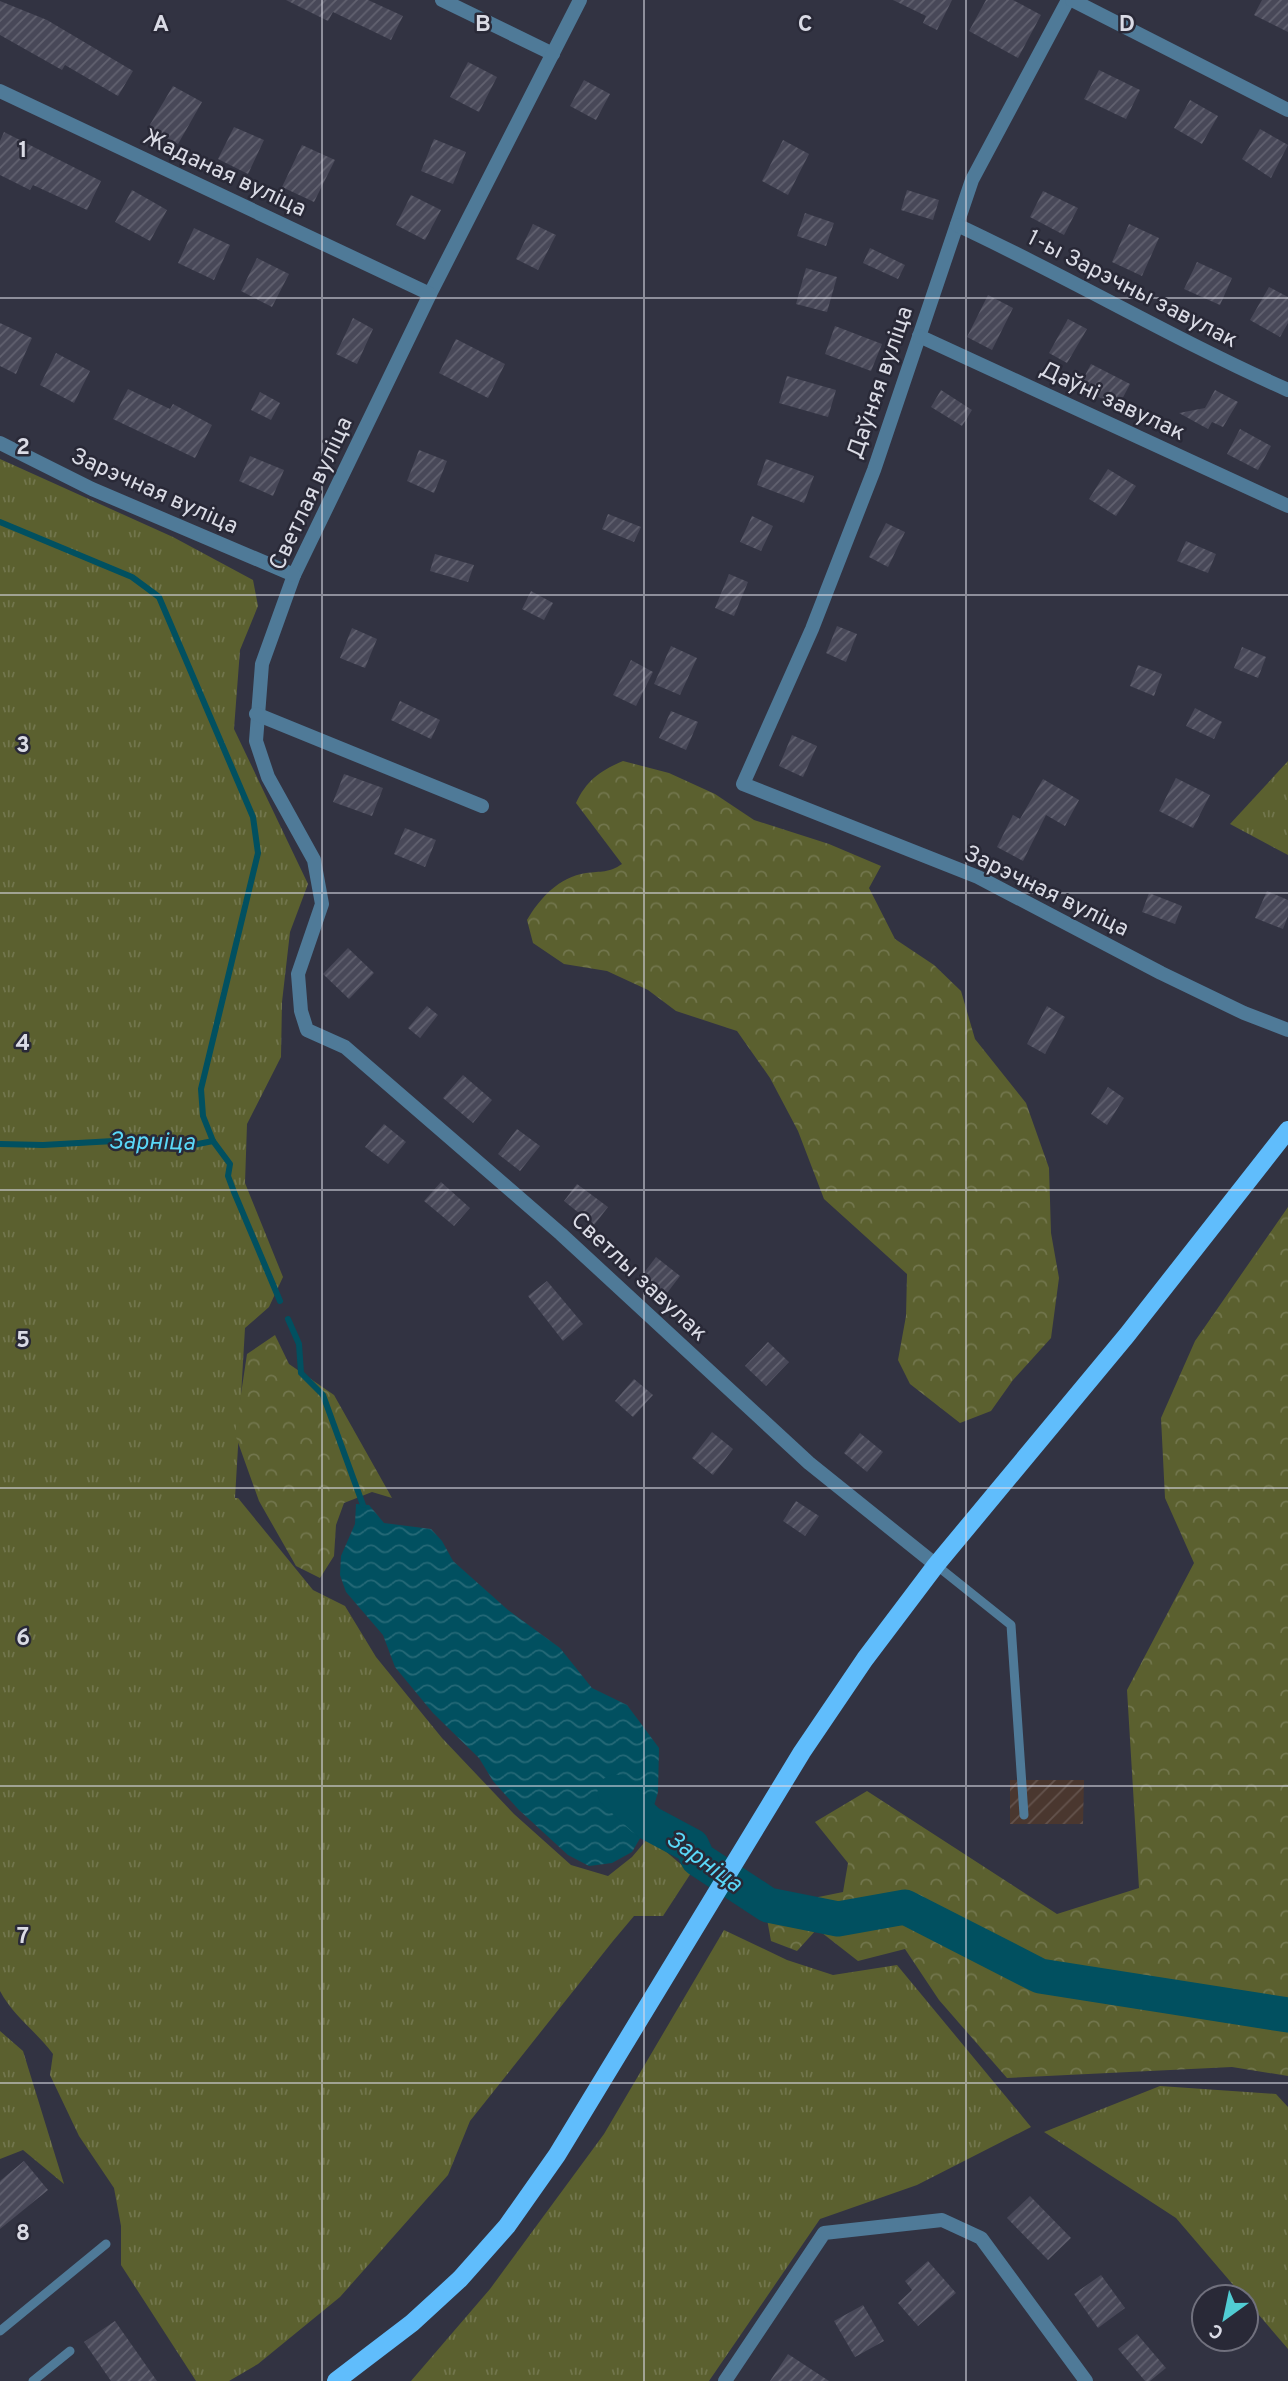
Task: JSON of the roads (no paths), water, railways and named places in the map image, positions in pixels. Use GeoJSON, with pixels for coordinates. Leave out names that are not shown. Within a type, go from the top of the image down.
{"type":"FeatureCollection","features":[{"type":"Feature","properties":{"kind":"main road"},"geometry":{"type":"LineString","coordinates":[[336,2381],[412,2323],[460,2279],[507,2226],[556,2155],[802,1752],[857,1671],[936,1565],[1127,1335],[1288,1130]]}},
{"type":"Feature","properties":{"kind":"street"},"geometry":{"type":"LineString","coordinates":[[442,0],[553,54]]}},
{"type":"Feature","properties":{"kind":"street","name":"Светлая вуліца"},"geometry":{"type":"LineString","coordinates":[[307,1030],[301,1011],[298,974],[322,904],[314,860],[268,777],[256,741],[262,664],[294,575],[430,294],[580,0]]}},
{"type":"Feature","properties":{"kind":"street"},"geometry":{"type":"LineString","coordinates":[[1070,0],[1288,110]]}},
{"type":"Feature","properties":{"kind":"street","name":"Даўняя вуліца"},"geometry":{"type":"LineString","coordinates":[[743,784],[813,629],[874,470],[972,180],[1070,0]]}},
{"type":"Feature","properties":{"kind":"street","name":"Жаданая вуліца"},"geometry":{"type":"LineString","coordinates":[[0,91],[430,294]]}},
{"type":"Feature","properties":{"kind":"street","name":"1-ы Зарэчны завулак"},"geometry":{"type":"LineString","coordinates":[[957,225],[1058,273],[1233,365],[1288,390]]}},
{"type":"Feature","properties":{"kind":"street","name":"Даўні завулак"},"geometry":{"type":"LineString","coordinates":[[919,336],[1288,506]]}},
{"type":"Feature","properties":{"kind":"street","name":"Зарэчная вуліца"},"geometry":{"type":"LineString","coordinates":[[0,443],[92,489],[294,575]]}},
{"type":"Feature","properties":{"kind":"street"},"geometry":{"type":"LineString","coordinates":[[256,714],[482,806]]}},
{"type":"Feature","properties":{"kind":"street","name":"Зарэчная вуліца"},"geometry":{"type":"LineString","coordinates":[[743,784],[978,877],[1161,973],[1244,1013],[1288,1030]]}},
{"type":"Feature","properties":{"kind":"street","name":"Светлы завулак"},"geometry":{"type":"LineString","coordinates":[[307,1030],[345,1047],[561,1234],[809,1463],[899,1538],[936,1565]]}},
{"type":"Feature","properties":{"kind":"street"},"geometry":{"type":"LineString","coordinates":[[725,2381],[824,2233],[942,2220],[981,2238],[1086,2381]]}},
{"type":"Feature","properties":{"kind":"lane"},"geometry":{"type":"LineString","coordinates":[[936,1565],[1011,1625],[1024,1815]]}},
{"type":"Feature","properties":{"kind":"lane"},"geometry":{"type":"LineString","coordinates":[[0,2331],[106,2244]]}},
{"type":"Feature","properties":{"kind":"lane"},"geometry":{"type":"LineString","coordinates":[[33,2381],[70,2351]]}},
{"type":"Feature","properties":{"kind":"water"},"geometry":{"type":"Polygon","coordinates":[[[356,1504],[369,1505],[384,1523],[431,1529],[442,1541],[453,1561],[508,1610],[560,1648],[592,1688],[627,1705],[659,1748],[658,1792],[649,1823],[632,1852],[612,1863],[589,1866],[568,1855],[518,1809],[493,1781],[479,1758],[433,1713],[395,1667],[383,1635],[346,1592],[340,1575],[341,1556],[355,1524],[356,1504]]]}},
{"type":"Feature","properties":{"kind":"waterway"},"geometry":{"type":"LineString","coordinates":[[0,522],[132,577],[159,597],[253,817],[258,853],[201,1089],[203,1116],[213,1141]]}},
{"type":"Feature","properties":{"kind":"waterway","name":"Зарніца"},"geometry":{"type":"LineString","coordinates":[[0,1144],[43,1145],[149,1139],[193,1145],[213,1141],[230,1164],[228,1176],[280,1301]]}},
{"type":"Feature","properties":{"kind":"waterway","name":"Зарніца"},"geometry":{"type":"LineString","coordinates":[[288,1319],[299,1344],[301,1373],[323,1395],[363,1505]]}},
{"type":"Feature","properties":{"kind":"waterway","name":"Зарніца"},"geometry":{"type":"LineString","coordinates":[[615,1792],[649,1823],[692,1846],[698,1859],[768,1905],[838,1919],[905,1907],[1040,1976],[1288,2015]]}}]}
